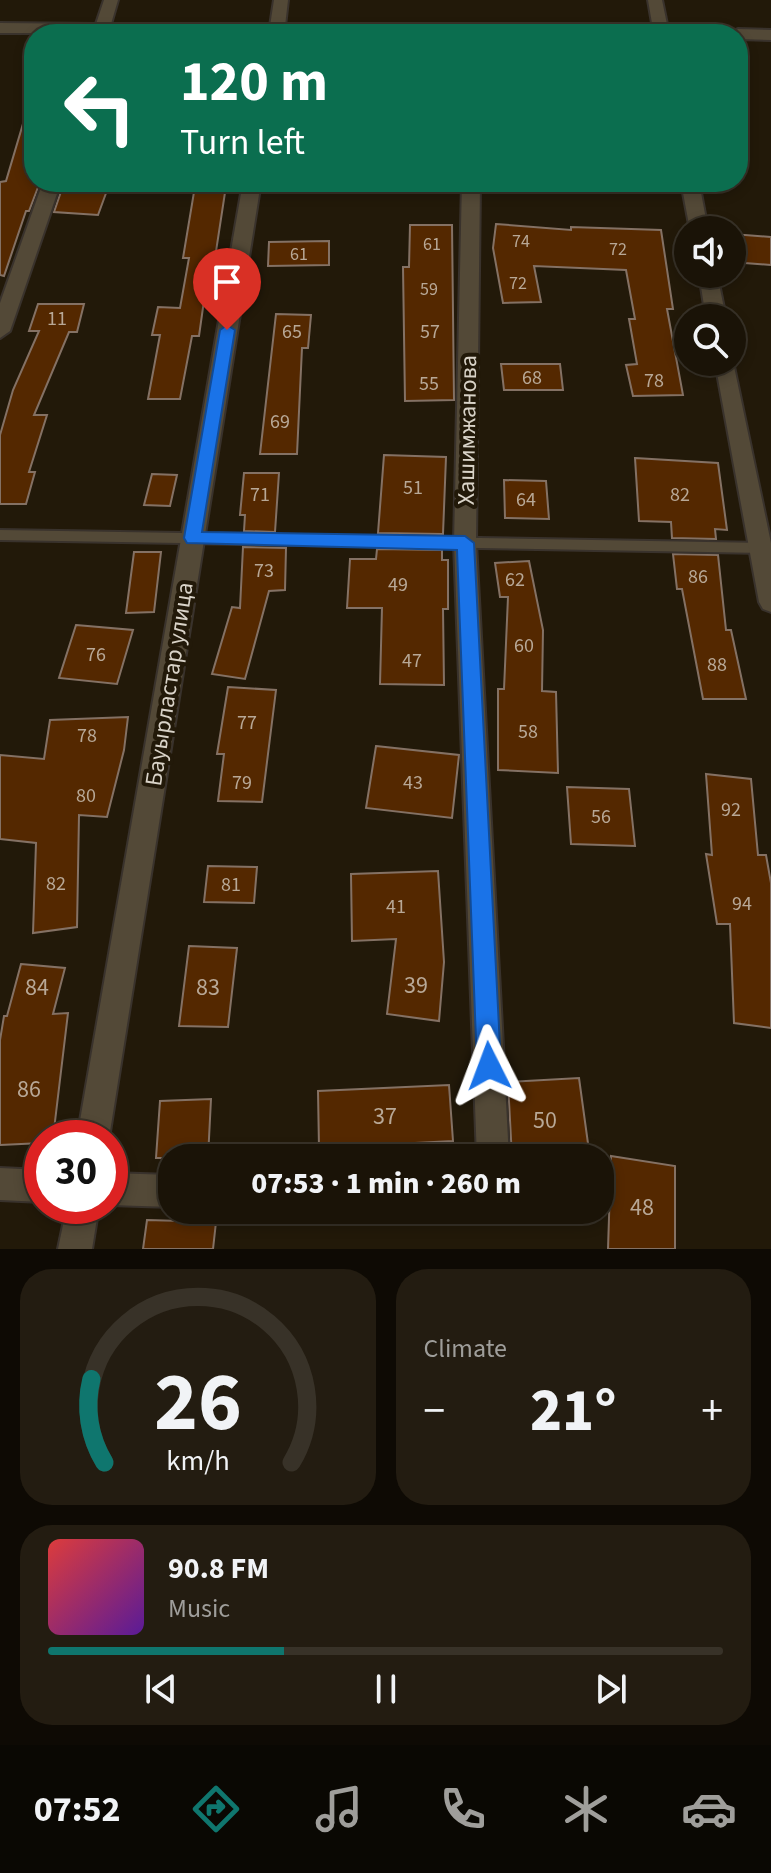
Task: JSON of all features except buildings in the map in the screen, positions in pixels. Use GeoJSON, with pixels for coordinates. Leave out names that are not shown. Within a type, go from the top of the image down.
{"type":"FeatureCollection","features":[{"type":"Feature","properties":{"kind":"street"},"geometry":{"type":"LineString","coordinates":[[104,24],[111,0]]}},
{"type":"Feature","properties":{"kind":"street"},"geometry":{"type":"LineString","coordinates":[[277,24],[281,0]]}},
{"type":"Feature","properties":{"kind":"street"},"geometry":{"type":"LineString","coordinates":[[655,0],[657,24]]}},
{"type":"Feature","properties":{"kind":"street"},"geometry":{"type":"LineString","coordinates":[[0,28],[24,28]]}},
{"type":"Feature","properties":{"kind":"street"},"geometry":{"type":"LineString","coordinates":[[748,34],[771,35]]}},
{"type":"Feature","properties":{"kind":"street"},"geometry":{"type":"LineString","coordinates":[[0,331],[49,192]]}},
{"type":"Feature","properties":{"kind":"street","name":"Бауырластар улица"},"geometry":{"type":"LineString","coordinates":[[96,1120],[250,192]]}},
{"type":"Feature","properties":{"kind":"street","name":"Хашимжанова"},"geometry":{"type":"LineString","coordinates":[[471,192],[465,543],[492,1144]]}},
{"type":"Feature","properties":{"kind":"street"},"geometry":{"type":"LineString","coordinates":[[692,192],[696,216]]}},
{"type":"Feature","properties":{"kind":"street"},"geometry":{"type":"LineString","coordinates":[[728,376],[766,548],[771,602]]}},
{"type":"Feature","properties":{"kind":"street"},"geometry":{"type":"LineString","coordinates":[[0,1184],[24,1185]]}},
{"type":"Feature","properties":{"kind":"street"},"geometry":{"type":"LineString","coordinates":[[128,1190],[158,1191]]}},
{"type":"Feature","properties":{"kind":"street"},"geometry":{"type":"LineString","coordinates":[[75,1249],[80,1224]]}},
{"type":"Feature","properties":{"kind":"lane"},"geometry":{"type":"LineString","coordinates":[[0,535],[766,548]]}},
{"type":"Feature","properties":{"kind":"route"},"geometry":{"type":"LineString","coordinates":[[227,330],[193,538],[465,543],[489,1066]]}}]}
